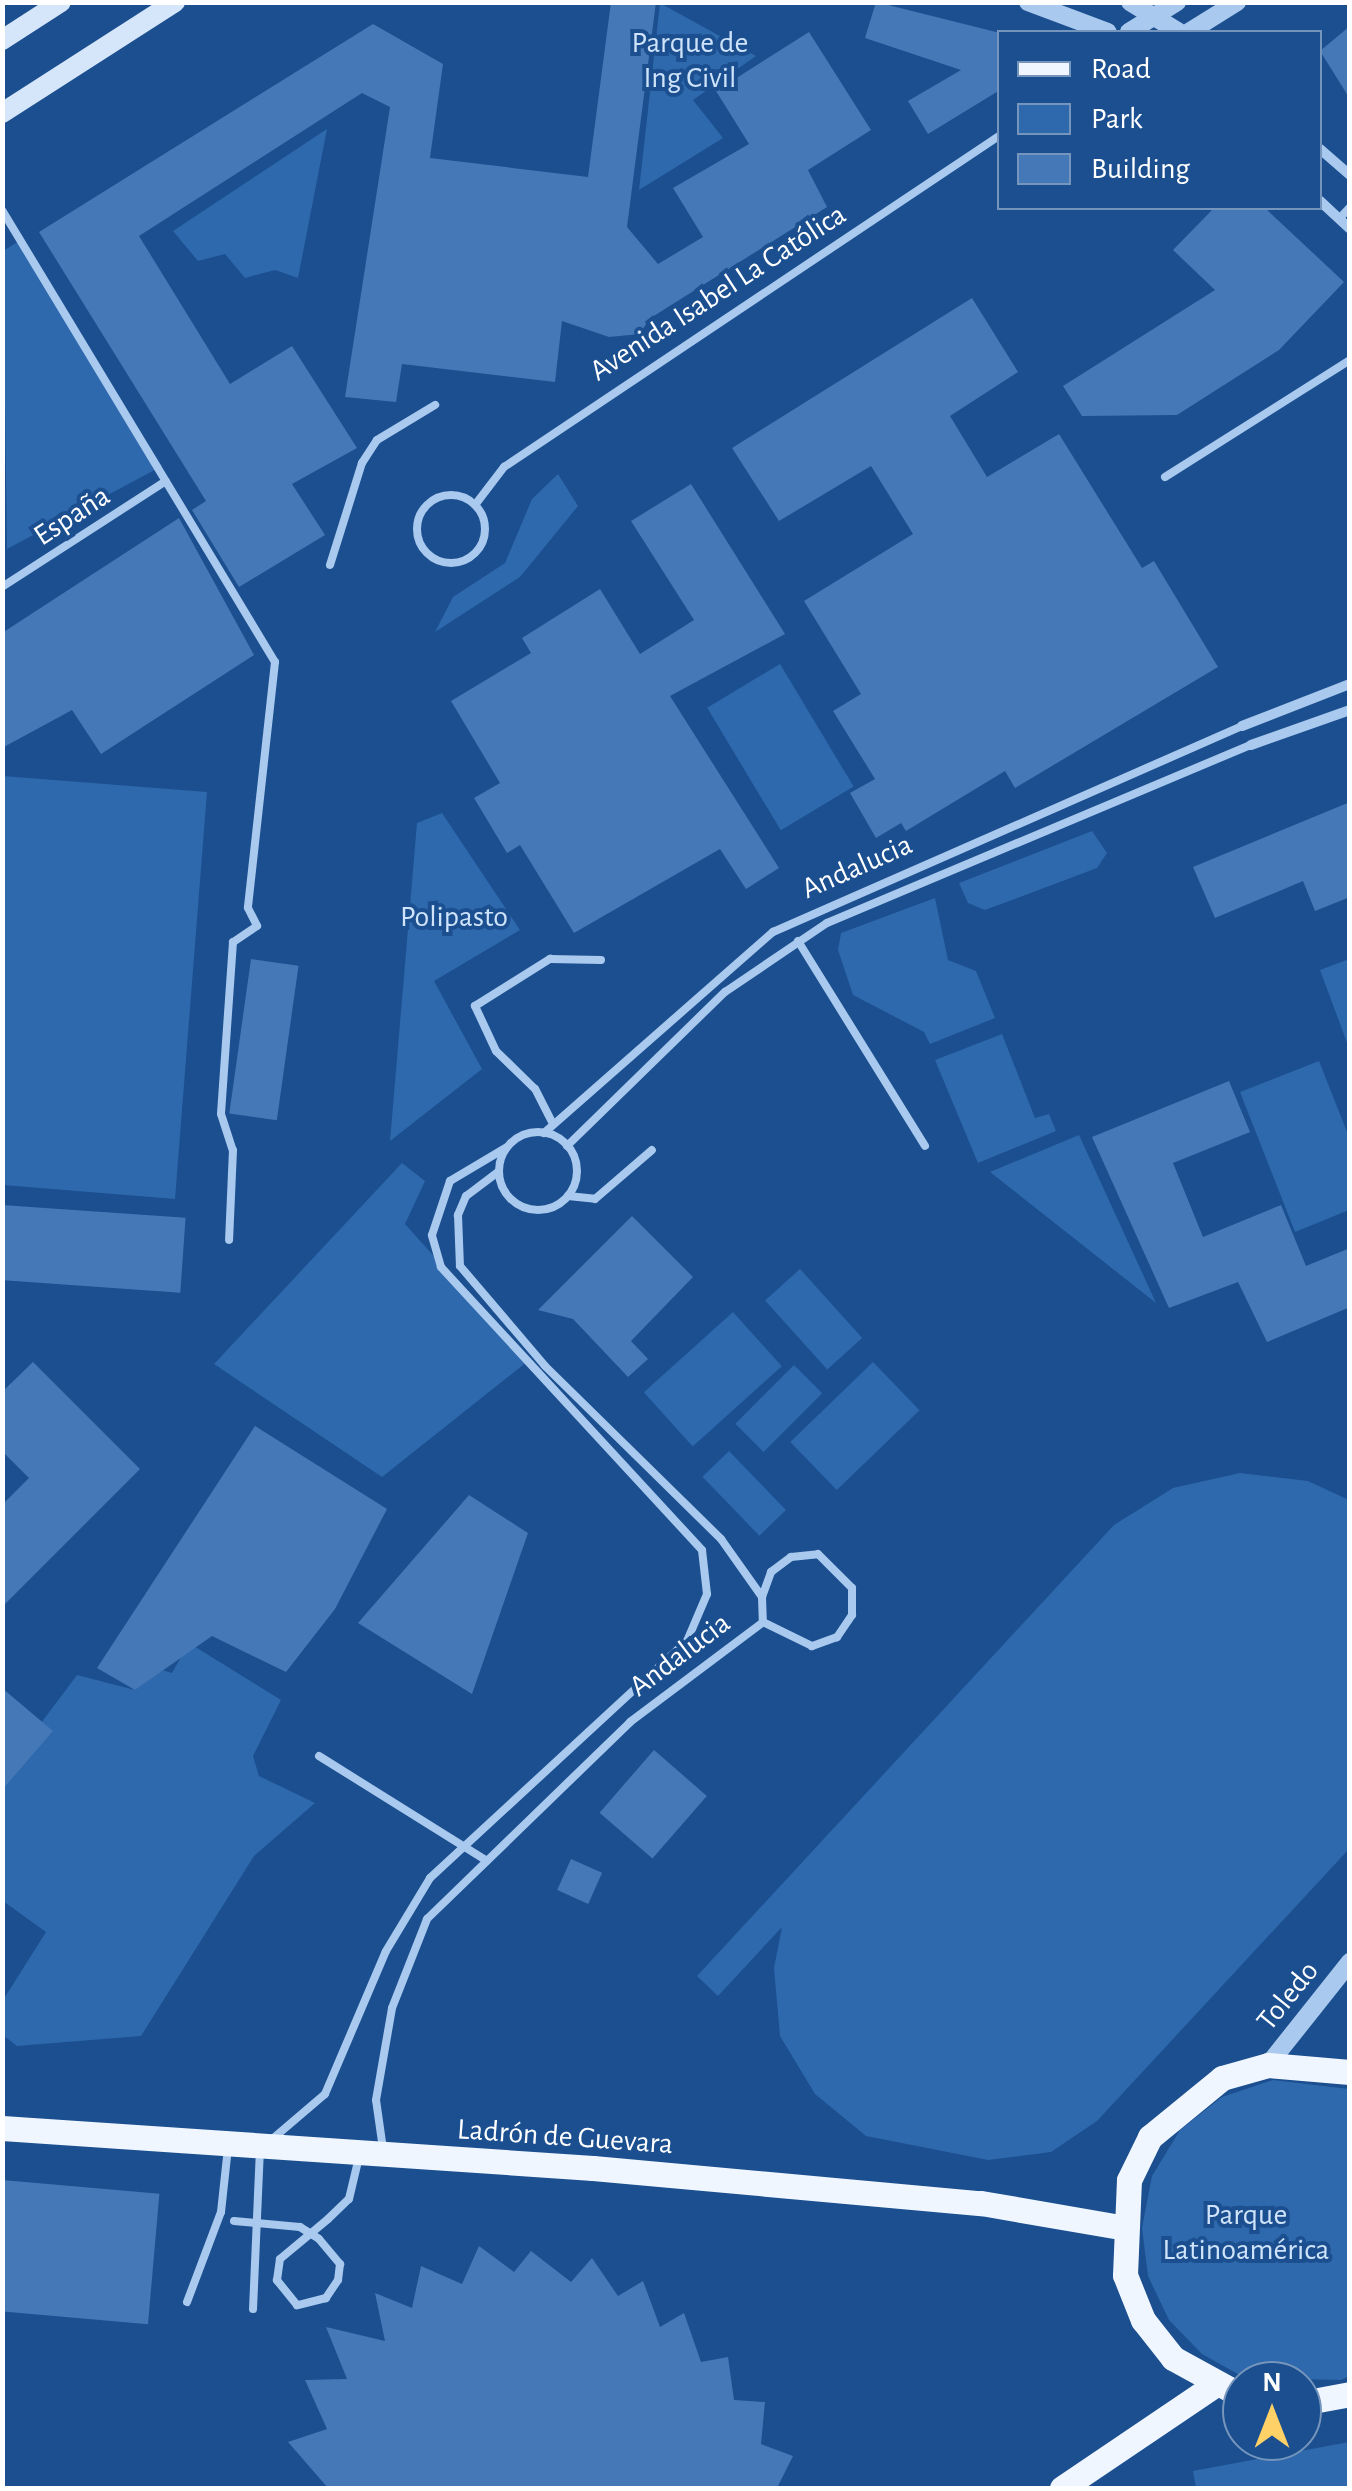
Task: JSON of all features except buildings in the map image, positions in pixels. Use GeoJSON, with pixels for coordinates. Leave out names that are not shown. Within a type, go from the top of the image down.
{"type":"FeatureCollection","features":[{"type":"Feature","properties":{"kind":"main road"},"geometry":{"type":"LineString","coordinates":[[2,40],[61,2]]}},
{"type":"Feature","properties":{"kind":"main road"},"geometry":{"type":"LineString","coordinates":[[2,112],[175,2]]}},
{"type":"Feature","properties":{"kind":"main road"},"geometry":{"type":"LineString","coordinates":[[1222,2389],[1213,2386],[1143,2320],[1120,2226],[1150,2138],[1222,2078],[1268,2064],[1350,2072]]}},
{"type":"Feature","properties":{"kind":"main road","name":"Ladrón de Guevara"},"geometry":{"type":"LineString","coordinates":[[2,2128],[259,2151],[980,2203],[1120,2226]]}},
{"type":"Feature","properties":{"kind":"main road"},"geometry":{"type":"LineString","coordinates":[[1062,2488],[1213,2386]]}},
{"type":"Feature","properties":{"kind":"main road"},"geometry":{"type":"LineString","coordinates":[[1322,2399],[1350,2394]]}},
{"type":"Feature","properties":{"kind":"street"},"geometry":{"type":"LineString","coordinates":[[1028,2],[1103,30]]}},
{"type":"Feature","properties":{"kind":"street"},"geometry":{"type":"LineString","coordinates":[[1130,2],[1176,30]]}},
{"type":"Feature","properties":{"kind":"street"},"geometry":{"type":"LineString","coordinates":[[1132,30],[1177,2]]}},
{"type":"Feature","properties":{"kind":"street"},"geometry":{"type":"LineString","coordinates":[[1193,30],[1237,2]]}},
{"type":"Feature","properties":{"kind":"street"},"geometry":{"type":"LineString","coordinates":[[1322,151],[1350,175]]}},
{"type":"Feature","properties":{"kind":"street"},"geometry":{"type":"LineString","coordinates":[[1322,204],[1350,229]]}},
{"type":"Feature","properties":{"kind":"street"},"geometry":{"type":"LineString","coordinates":[[1242,726],[1350,684]]}},
{"type":"Feature","properties":{"kind":"street"},"geometry":{"type":"LineString","coordinates":[[1251,744],[1350,710]]}},
{"type":"Feature","properties":{"kind":"street"},"geometry":{"type":"LineString","coordinates":[[1272,715],[1278,735]]}},
{"type":"Feature","properties":{"kind":"street","name":"Toledo"},"geometry":{"type":"LineString","coordinates":[[1268,2064],[1350,1962]]}},
{"type":"Feature","properties":{"kind":"lane","name":"Avenida Isabel La Católica"},"geometry":{"type":"LineString","coordinates":[[475,505],[504,467],[997,138]]}},
{"type":"Feature","properties":{"kind":"lane"},"geometry":{"type":"LineString","coordinates":[[1339,219],[1350,207]]}},
{"type":"Feature","properties":{"kind":"lane"},"geometry":{"type":"LineString","coordinates":[[2,210],[275,662],[248,908],[256,926],[233,942],[221,1114],[233,1150],[228,1240]]}},
{"type":"Feature","properties":{"kind":"lane"},"geometry":{"type":"LineString","coordinates":[[1165,477],[1350,360]]}},
{"type":"Feature","properties":{"kind":"lane"},"geometry":{"type":"LineString","coordinates":[[330,565],[362,463],[377,440],[435,405]]}},
{"type":"Feature","properties":{"kind":"lane","name":"España"},"geometry":{"type":"LineString","coordinates":[[2,587],[166,482]]}},
{"type":"Feature","properties":{"kind":"lane"},"geometry":{"type":"LineString","coordinates":[[454,495],[475,505],[485,527],[478,550],[459,563],[427,554],[416,534],[430,501],[454,495]]}},
{"type":"Feature","properties":{"kind":"lane","name":"Andalucia"},"geometry":{"type":"LineString","coordinates":[[544,1133],[773,932],[1242,726]]}},
{"type":"Feature","properties":{"kind":"lane","name":"Andalucia"},"geometry":{"type":"LineString","coordinates":[[568,1146],[710,1005],[798,941],[1251,744]]}},
{"type":"Feature","properties":{"kind":"lane"},"geometry":{"type":"LineString","coordinates":[[798,941],[925,1146]]}},
{"type":"Feature","properties":{"kind":"lane"},"geometry":{"type":"LineString","coordinates":[[552,1122],[535,1089],[496,1051],[475,1006],[550,959],[601,960]]}},
{"type":"Feature","properties":{"kind":"lane"},"geometry":{"type":"LineString","coordinates":[[568,1196],[577,1171],[568,1146],[544,1133],[507,1147],[498,1172],[508,1197],[531,1210],[568,1196],[595,1199],[652,1150]]}},
{"type":"Feature","properties":{"kind":"lane","name":"Andalucia"},"geometry":{"type":"LineString","coordinates":[[259,2151],[324,2094],[412,1906],[460,1842],[687,1641],[707,1594],[702,1550],[441,1267],[432,1235],[450,1181],[507,1147]]}},
{"type":"Feature","properties":{"kind":"lane","name":"Andalucia"},"geometry":{"type":"LineString","coordinates":[[371,2158],[376,2100],[392,2008],[427,1919],[630,1722],[763,1622],[762,1597],[722,1539],[545,1366],[460,1266],[458,1215],[466,1196],[498,1172]]}},
{"type":"Feature","properties":{"kind":"lane"},"geometry":{"type":"LineString","coordinates":[[762,1597],[770,1572],[791,1556],[818,1554],[852,1588],[852,1615],[836,1637],[812,1646],[763,1622]]}},
{"type":"Feature","properties":{"kind":"lane"},"geometry":{"type":"LineString","coordinates":[[319,1756],[487,1861]]}},
{"type":"Feature","properties":{"kind":"lane"},"geometry":{"type":"LineString","coordinates":[[187,2302],[221,2212],[228,2148]]}},
{"type":"Feature","properties":{"kind":"lane"},"geometry":{"type":"LineString","coordinates":[[253,2309],[250,2223],[259,2151]]}},
{"type":"Feature","properties":{"kind":"lane"},"geometry":{"type":"LineString","coordinates":[[234,2221],[250,2223],[319,2238],[340,2264],[338,2280],[326,2298],[297,2305],[276,2280],[280,2258],[328,2219],[350,2199],[371,2158]]}},
{"type":"Feature","properties":{"kind":"green space","name":"Parque de Ing Civil"},"geometry":{"type":"Polygon","coordinates":[[[660,3],[756,56],[693,100],[723,138],[639,190],[660,3]]]}},
{"type":"Feature","properties":{"kind":"green space"},"geometry":{"type":"Polygon","coordinates":[[[327,129],[298,278],[275,270],[245,278],[225,254],[198,261],[173,231],[327,129]]]}},
{"type":"Feature","properties":{"kind":"green space"},"geometry":{"type":"Polygon","coordinates":[[[19,241],[162,466],[7,549],[3,251],[19,241]]]}},
{"type":"Feature","properties":{"kind":"green space"},"geometry":{"type":"Polygon","coordinates":[[[558,474],[578,506],[520,577],[435,632],[453,597],[505,563],[532,499],[558,474]]]}},
{"type":"Feature","properties":{"kind":"green space"},"geometry":{"type":"Polygon","coordinates":[[[780,664],[854,787],[781,830],[707,708],[780,664]]]}},
{"type":"Feature","properties":{"kind":"green space"},"geometry":{"type":"Polygon","coordinates":[[[3,776],[207,792],[175,1199],[3,1185],[3,776]]]}},
{"type":"Feature","properties":{"kind":"green space","name":"Polipasto"},"geometry":{"type":"Polygon","coordinates":[[[442,813],[520,930],[434,981],[482,1069],[390,1141],[417,823],[442,813]]]}},
{"type":"Feature","properties":{"kind":"green space"},"geometry":{"type":"Polygon","coordinates":[[[1092,831],[1107,853],[1097,868],[985,910],[968,903],[959,883],[1092,831]]]}},
{"type":"Feature","properties":{"kind":"green space"},"geometry":{"type":"Polygon","coordinates":[[[935,898],[948,960],[976,971],[995,1018],[930,1044],[924,1032],[853,995],[838,950],[841,933],[935,898]]]}},
{"type":"Feature","properties":{"kind":"green space"},"geometry":{"type":"Polygon","coordinates":[[[1350,959],[1349,1048],[1320,970],[1350,959]]]}},
{"type":"Feature","properties":{"kind":"green space"},"geometry":{"type":"Polygon","coordinates":[[[1002,1034],[1035,1118],[1049,1114],[1056,1131],[978,1163],[935,1060],[1002,1034]]]}},
{"type":"Feature","properties":{"kind":"green space"},"geometry":{"type":"Polygon","coordinates":[[[1319,1061],[1349,1137],[1349,1210],[1295,1232],[1240,1092],[1319,1061]]]}},
{"type":"Feature","properties":{"kind":"green space"},"geometry":{"type":"Polygon","coordinates":[[[1079,1135],[1156,1303],[990,1172],[1079,1135]]]}},
{"type":"Feature","properties":{"kind":"green space"},"geometry":{"type":"Polygon","coordinates":[[[402,1163],[425,1181],[405,1224],[528,1361],[382,1477],[214,1364],[402,1163]]]}},
{"type":"Feature","properties":{"kind":"green space"},"geometry":{"type":"Polygon","coordinates":[[[800,1269],[862,1338],[827,1370],[765,1300],[800,1269]]]}},
{"type":"Feature","properties":{"kind":"green space"},"geometry":{"type":"Polygon","coordinates":[[[733,1312],[782,1366],[693,1447],[644,1392],[733,1312]]]}},
{"type":"Feature","properties":{"kind":"green space"},"geometry":{"type":"Polygon","coordinates":[[[873,1362],[920,1410],[837,1490],[790,1442],[873,1362]]]}},
{"type":"Feature","properties":{"kind":"green space"},"geometry":{"type":"Polygon","coordinates":[[[794,1365],[822,1393],[764,1452],[735,1424],[794,1365]]]}},
{"type":"Feature","properties":{"kind":"green space"},"geometry":{"type":"Polygon","coordinates":[[[729,1451],[786,1510],[759,1536],[702,1477],[729,1451]]]}},
{"type":"Feature","properties":{"kind":"green space"},"geometry":{"type":"Polygon","coordinates":[[[1240,1473],[1308,1481],[1349,1500],[1349,1849],[1097,2121],[1051,2152],[988,2160],[866,2136],[815,2094],[780,2036],[774,1968],[782,1927],[718,1996],[697,1976],[1114,1525],[1173,1488],[1240,1473]]]}},
{"type":"Feature","properties":{"kind":"green space"},"geometry":{"type":"Polygon","coordinates":[[[189,1643],[281,1700],[253,1756],[259,1776],[315,1803],[254,1856],[141,2036],[17,2046],[3,2035],[3,2000],[46,1932],[3,1901],[2,1775],[77,1675],[135,1690],[162,1670],[172,1673],[189,1643]]]}},
{"type":"Feature","properties":{"kind":"green space","name":"Parque Latinoamérica"},"geometry":{"type":"Polygon","coordinates":[[[1273,2080],[1349,2089],[1349,2376],[1341,2380],[1322,2380],[1322,2361],[1222,2361],[1222,2365],[1202,2354],[1169,2320],[1148,2276],[1142,2228],[1152,2176],[1180,2130],[1222,2097],[1273,2080]]]}},
{"type":"Feature","properties":{"kind":"green space"},"geometry":{"type":"Polygon","coordinates":[[[1349,2442],[1349,2488],[1196,2488],[1193,2471],[1247,2461],[1322,2461],[1322,2447],[1349,2442]]]}}]}
